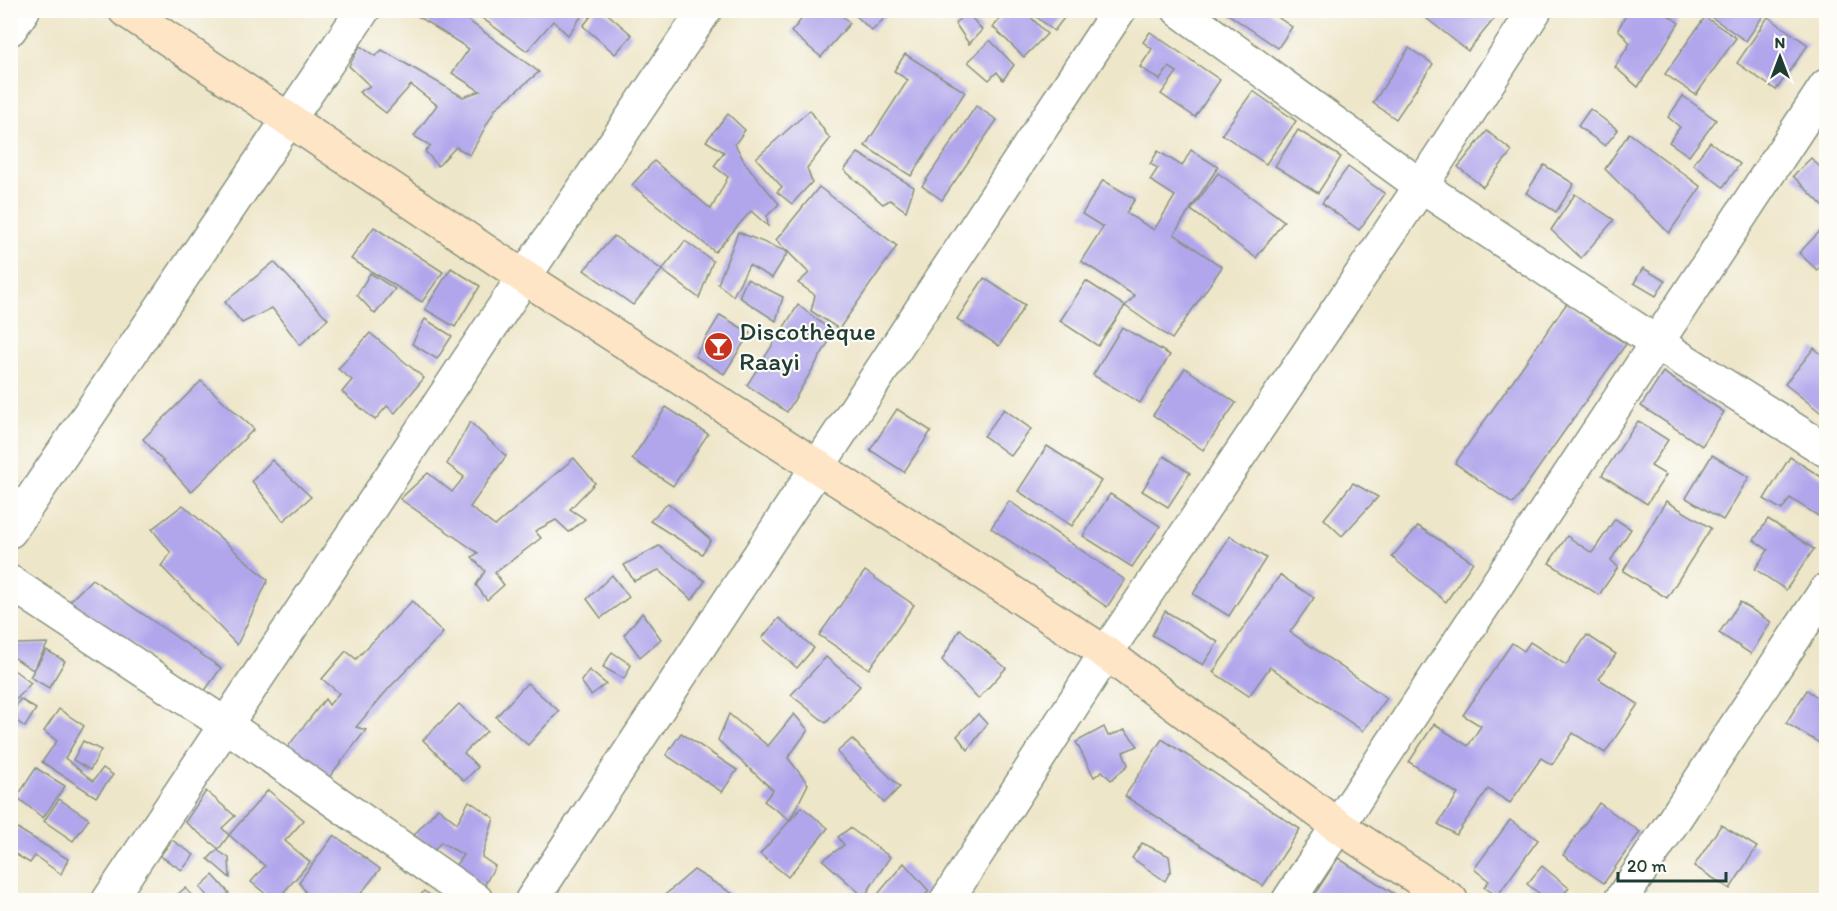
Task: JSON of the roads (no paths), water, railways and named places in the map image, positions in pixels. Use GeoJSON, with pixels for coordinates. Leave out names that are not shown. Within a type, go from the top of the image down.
{"type":"FeatureCollection","features":[{"type":"Feature","properties":{"kind":"street"},"geometry":{"type":"LineString","coordinates":[[10,29],[23,10]]}},
{"type":"Feature","properties":{"kind":"street"},"geometry":{"type":"LineString","coordinates":[[125,10],[289,122],[524,277],[1106,653],[1338,826],[1451,900]]}},
{"type":"Feature","properties":{"kind":"street"},"geometry":{"type":"LineString","coordinates":[[10,531],[363,10]]}},
{"type":"Feature","properties":{"kind":"street"},"geometry":{"type":"LineString","coordinates":[[109,900],[524,277],[705,10]]}},
{"type":"Feature","properties":{"kind":"street"},"geometry":{"type":"LineString","coordinates":[[532,900],[1119,10]]}},
{"type":"Feature","properties":{"kind":"street"},"geometry":{"type":"LineString","coordinates":[[1179,10],[1421,186],[1657,343],[1827,450]]}},
{"type":"Feature","properties":{"kind":"street"},"geometry":{"type":"LineString","coordinates":[[947,900],[1106,653],[1421,186],[1535,10]]}},
{"type":"Feature","properties":{"kind":"street"},"geometry":{"type":"LineString","coordinates":[[1289,900],[1827,86]]}},
{"type":"Feature","properties":{"kind":"street"},"geometry":{"type":"LineString","coordinates":[[10,582],[226,725],[476,900]]}},
{"type":"Feature","properties":{"kind":"street"},"geometry":{"type":"LineString","coordinates":[[1621,900],[1827,590]]}},
{"type":"Feature","properties":{"kind":"place","name":"Discothèque Raayi"},"geometry":{"type":"Point","coordinates":[718,346]}}]}
